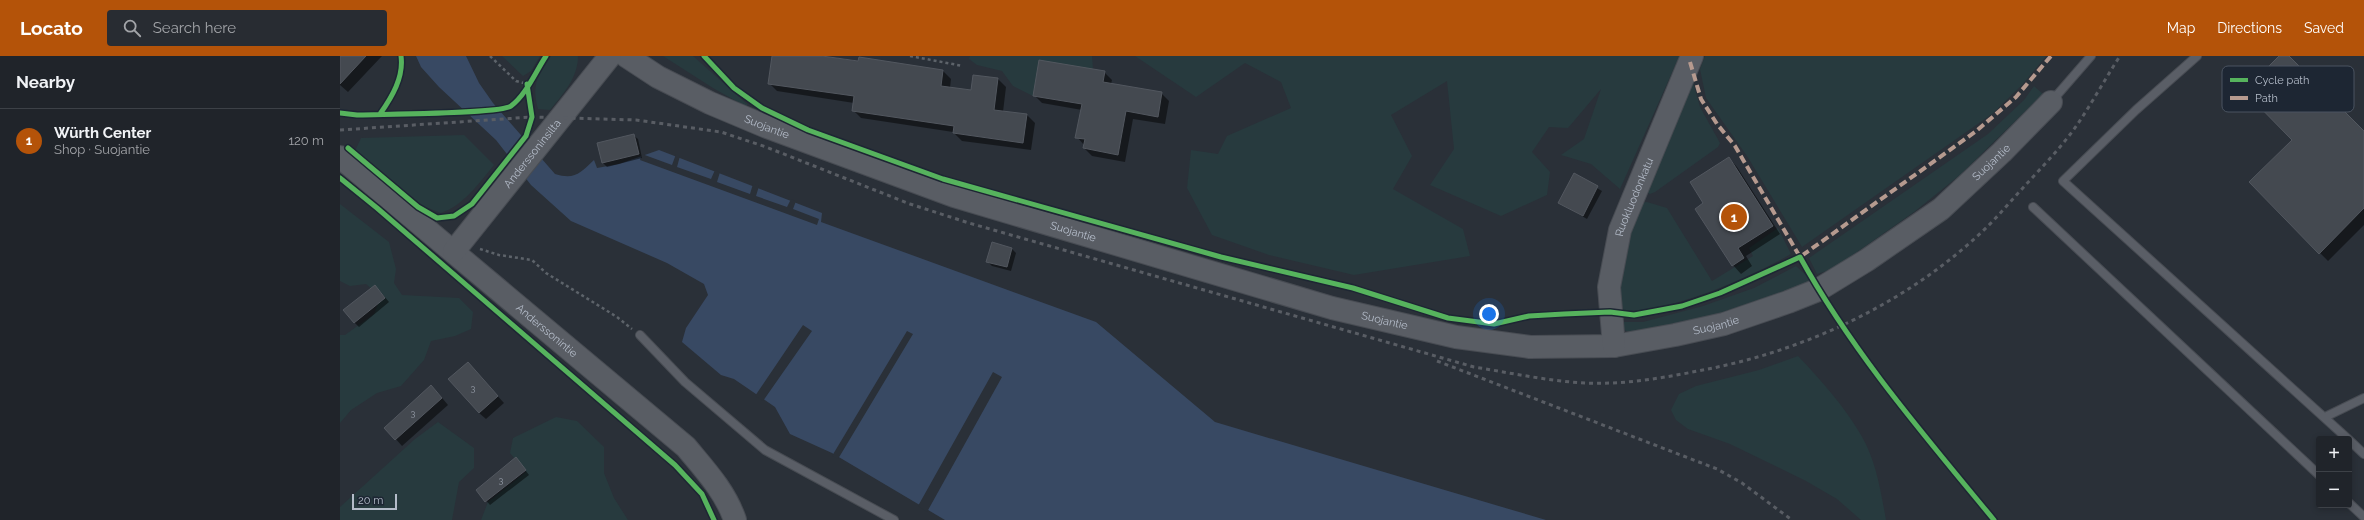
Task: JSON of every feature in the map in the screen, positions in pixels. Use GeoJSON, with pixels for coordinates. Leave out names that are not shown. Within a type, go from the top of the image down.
{"type":"FeatureCollection","features":[{"type":"Feature","properties":{"kind":"street","name":"Anderssoninsilta"},"geometry":{"type":"LineString","coordinates":[[457,247],[610,56]]}},
{"type":"Feature","properties":{"kind":"street","name":"Suojantie"},"geometry":{"type":"LineString","coordinates":[[626,56],[658,77],[710,103],[767,127],[954,196],[1035,222],[1332,308],[1456,337],[1530,346],[1614,346],[1724,324],[1818,290],[1867,260],[1941,209],[2002,152],[2051,102]]}},
{"type":"Feature","properties":{"kind":"street","name":"Ruokluodonkatu"},"geometry":{"type":"LineString","coordinates":[[1614,346],[1608,287],[1620,230],[1692,56]]}},
{"type":"Feature","properties":{"kind":"street","name":"Anderssonintie"},"geometry":{"type":"LineString","coordinates":[[340,157],[457,247],[686,447],[714,480],[730,505],[735,520]]}},
{"type":"Feature","properties":{"kind":"lane","name":"Suojantie"},"geometry":{"type":"LineString","coordinates":[[2051,102],[2091,56]]}},
{"type":"Feature","properties":{"kind":"lane"},"geometry":{"type":"LineString","coordinates":[[2197,56],[2136,110],[2063,181],[2197,304],[2346,436]]}},
{"type":"Feature","properties":{"kind":"lane"},"geometry":{"type":"LineString","coordinates":[[2033,207],[2316,472]]}},
{"type":"Feature","properties":{"kind":"lane"},"geometry":{"type":"LineString","coordinates":[[640,335],[685,382],[765,450],[894,520]]}},
{"type":"Feature","properties":{"kind":"lane"},"geometry":{"type":"LineString","coordinates":[[2325,417],[2364,398]]}},
{"type":"Feature","properties":{"kind":"lane"},"geometry":{"type":"LineString","coordinates":[[2352,442],[2364,454]]}},
{"type":"Feature","properties":{"kind":"lane"},"geometry":{"type":"LineString","coordinates":[[2352,506],[2364,517]]}},
{"type":"Feature","properties":{"kind":"path"},"geometry":{"type":"LineString","coordinates":[[490,56],[516,81],[527,84]]}},
{"type":"Feature","properties":{"kind":"path"},"geometry":{"type":"LineString","coordinates":[[910,56],[963,66]]}},
{"type":"Feature","properties":{"kind":"path"},"geometry":{"type":"LineString","coordinates":[[526,90],[527,84],[531,79]]}},
{"type":"Feature","properties":{"kind":"path"},"geometry":{"type":"LineString","coordinates":[[457,247],[499,256],[532,260],[546,273],[617,317],[640,335]]}},
{"type":"Feature","properties":{"kind":"green space"},"geometry":{"type":"Polygon","coordinates":[[[502,56],[540,56],[531,71],[523,76],[502,56]]]}},
{"type":"Feature","properties":{"kind":"green space"},"geometry":{"type":"Polygon","coordinates":[[[551,56],[578,56],[577,64],[573,79],[550,110],[538,109],[535,93],[537,81],[551,56]]]}},
{"type":"Feature","properties":{"kind":"green space"},"geometry":{"type":"Polygon","coordinates":[[[663,56],[693,56],[748,105],[745,106],[713,88],[663,56]]]}},
{"type":"Feature","properties":{"kind":"green space"},"geometry":{"type":"Polygon","coordinates":[[[970,56],[1092,56],[1093,69],[1039,60],[1033,96],[1013,86],[1002,71],[977,65],[969,59],[970,56]]]}},
{"type":"Feature","properties":{"kind":"green space"},"geometry":{"type":"Polygon","coordinates":[[[1135,56],[1679,57],[1620,189],[1591,164],[1561,155],[1584,139],[1601,89],[1568,128],[1549,127],[1532,152],[1550,172],[1547,195],[1501,216],[1430,185],[1454,149],[1447,81],[1391,115],[1412,156],[1393,189],[1463,229],[1470,256],[1354,275],[1269,255],[1212,235],[1187,188],[1191,150],[1218,154],[1227,136],[1291,108],[1281,82],[1245,63],[1196,97],[1135,56]]]}},
{"type":"Feature","properties":{"kind":"green space"},"geometry":{"type":"Polygon","coordinates":[[[1705,56],[2046,56],[2022,85],[1992,114],[1802,247],[1747,156],[1706,98],[1700,69],[1705,56]]]}},
{"type":"Feature","properties":{"kind":"green space"},"geometry":{"type":"Polygon","coordinates":[[[1693,82],[1700,107],[1720,143],[1718,147],[1650,194],[1646,192],[1693,82]]]}},
{"type":"Feature","properties":{"kind":"green space"},"geometry":{"type":"Polygon","coordinates":[[[2034,86],[2043,94],[1960,175],[1914,212],[1833,269],[1817,274],[1809,258],[1988,134],[2024,100],[2034,86]]]}},
{"type":"Feature","properties":{"kind":"green space"},"geometry":{"type":"Polygon","coordinates":[[[464,135],[494,165],[464,199],[457,205],[441,213],[423,206],[355,151],[361,138],[464,135]]]}},
{"type":"Feature","properties":{"kind":"green space"},"geometry":{"type":"Polygon","coordinates":[[[1647,202],[1667,208],[1712,281],[1753,256],[1749,248],[1778,228],[1791,254],[1754,273],[1709,292],[1662,306],[1641,310],[1621,311],[1617,249],[1640,203],[1647,202]]]}},
{"type":"Feature","properties":{"kind":"green space"},"geometry":{"type":"Polygon","coordinates":[[[340,204],[389,242],[396,269],[394,283],[402,295],[459,298],[473,312],[471,329],[455,336],[431,341],[424,360],[401,386],[377,393],[351,410],[340,423],[340,335],[345,335],[374,314],[381,297],[366,284],[350,286],[340,281],[340,204]]]}},
{"type":"Feature","properties":{"kind":"green space"},"geometry":{"type":"Polygon","coordinates":[[[1796,266],[1810,279],[1809,284],[1736,314],[1639,334],[1626,331],[1621,327],[1621,322],[1643,322],[1703,306],[1754,288],[1796,266]]]}},
{"type":"Feature","properties":{"kind":"green space"},"geometry":{"type":"Polygon","coordinates":[[[1798,356],[1832,394],[1861,435],[1871,455],[1874,465],[1886,520],[1861,520],[1837,499],[1806,481],[1730,444],[1688,429],[1676,420],[1671,410],[1679,394],[1696,386],[1759,370],[1798,356]]]}},
{"type":"Feature","properties":{"kind":"green space"},"geometry":{"type":"Polygon","coordinates":[[[556,417],[577,421],[604,447],[604,473],[614,498],[628,520],[481,520],[488,502],[526,472],[510,453],[513,438],[556,417]]]}},
{"type":"Feature","properties":{"kind":"green space"},"geometry":{"type":"Polygon","coordinates":[[[438,422],[474,448],[474,468],[459,482],[452,520],[340,520],[340,507],[415,439],[438,422]]]}},
{"type":"Feature","properties":{"kind":"water"},"geometry":{"type":"Polygon","coordinates":[[[416,56],[466,56],[479,83],[493,103],[555,174],[572,176],[581,172],[594,160],[597,168],[619,164],[659,150],[822,213],[821,222],[1096,322],[1215,422],[1546,520],[945,520],[832,453],[790,434],[775,407],[734,379],[721,375],[682,342],[686,328],[708,295],[704,284],[667,263],[571,221],[531,185],[496,140],[439,87],[421,67],[416,56]]]}},
{"type":"Feature","properties":{"kind":"pier"},"geometry":{"type":"Polygon","coordinates":[[[642,154],[672,165],[676,154],[680,156],[677,167],[711,179],[715,170],[720,172],[717,182],[750,194],[753,184],[759,186],[756,196],[787,207],[791,199],[796,201],[793,209],[819,219],[817,225],[640,160],[642,154]]]}},
{"type":"Feature","properties":{"kind":"pier"},"geometry":{"type":"Polygon","coordinates":[[[803,325],[812,331],[763,401],[755,396],[803,325]]]}},
{"type":"Feature","properties":{"kind":"pier"},"geometry":{"type":"Polygon","coordinates":[[[907,331],[913,334],[838,459],[832,456],[907,331]]]}},
{"type":"Feature","properties":{"kind":"pier"},"geometry":{"type":"Polygon","coordinates":[[[993,372],[1002,377],[927,512],[918,506],[993,372]]]}},
{"type":"Feature","properties":{"kind":"building"},"geometry":{"type":"Polygon","coordinates":[[[340,56],[366,56],[340,84],[340,56]]]}},
{"type":"Feature","properties":{"kind":"building"},"geometry":{"type":"Polygon","coordinates":[[[772,56],[822,56],[858,61],[859,57],[943,70],[941,86],[971,90],[973,75],[998,78],[994,110],[1027,114],[1023,143],[953,133],[954,126],[852,111],[854,96],[768,84],[772,56]]]}},
{"type":"Feature","properties":{"kind":"building"},"geometry":{"type":"Polygon","coordinates":[[[2279,56],[2289,56],[2299,66],[2269,66],[2279,56]]]}},
{"type":"Feature","properties":{"kind":"building"},"geometry":{"type":"Polygon","coordinates":[[[1039,60],[1105,71],[1103,82],[1162,92],[1158,117],[1126,111],[1118,155],[1083,148],[1085,139],[1075,138],[1082,104],[1033,96],[1039,60]]]}},
{"type":"Feature","properties":{"kind":"building"},"geometry":{"type":"Polygon","coordinates":[[[2265,112],[2345,112],[2364,131],[2364,208],[2319,254],[2249,182],[2292,140],[2265,112]]]}},
{"type":"Feature","properties":{"kind":"building"},"geometry":{"type":"Polygon","coordinates":[[[634,134],[639,154],[602,163],[597,143],[634,134]]]}},
{"type":"Feature","properties":{"kind":"building"},"geometry":{"type":"Polygon","coordinates":[[[1729,157],[1773,226],[1738,248],[1744,258],[1732,266],[1695,209],[1703,203],[1690,182],[1729,157]]]}},
{"type":"Feature","properties":{"kind":"building"},"geometry":{"type":"Polygon","coordinates":[[[1574,173],[1598,186],[1583,216],[1558,203],[1574,173]]]}},
{"type":"Feature","properties":{"kind":"building"},"geometry":{"type":"Polygon","coordinates":[[[992,242],[1012,248],[1007,267],[986,262],[992,242]]]}},
{"type":"Feature","properties":{"kind":"building"},"geometry":{"type":"Polygon","coordinates":[[[375,285],[385,298],[354,323],[343,310],[375,285]]]}},
{"type":"Feature","properties":{"kind":"building"},"geometry":{"type":"Polygon","coordinates":[[[468,362],[498,396],[479,413],[448,379],[468,362]]]}},
{"type":"Feature","properties":{"kind":"building"},"geometry":{"type":"Polygon","coordinates":[[[431,385],[442,398],[395,440],[384,428],[431,385]]]}},
{"type":"Feature","properties":{"kind":"building"},"geometry":{"type":"Polygon","coordinates":[[[516,457],[526,470],[485,502],[476,490],[516,457]]]}},
{"type":"Feature","properties":{"kind":"railway"},"geometry":{"type":"LineString","coordinates":[[340,130],[532,117],[636,120],[721,132],[766,147],[910,204],[969,223],[1474,367],[1557,380],[1585,383],[1616,383],[1631,382],[1708,369],[1784,349],[1821,335],[1858,318],[1893,299],[1958,253],[1987,227],[2071,134],[2120,56]]}},
{"type":"Feature","properties":{"kind":"railway"},"geometry":{"type":"LineString","coordinates":[[1437,361],[1717,469],[1742,483],[1792,520]]}},
{"type":"Feature","properties":{"kind":"marked path"},"geometry":{"type":"LineString","coordinates":[[1690,62],[1701,99],[1717,124],[1735,146],[1800,257],[1975,132],[2016,97],[2051,56]]}},
{"type":"Feature","properties":{"kind":"cycle path"},"geometry":{"type":"LineString","coordinates":[[380,114],[393,94],[399,79],[401,72],[401,56]]}},
{"type":"Feature","properties":{"kind":"cycle path"},"geometry":{"type":"LineString","coordinates":[[340,113],[357,115],[412,114],[502,109],[511,106],[521,96],[546,56]]}},
{"type":"Feature","properties":{"kind":"cycle path"},"geometry":{"type":"LineString","coordinates":[[704,56],[734,88],[762,108],[808,130],[943,179],[1221,257],[1353,288],[1448,318],[1494,324],[1529,316],[1610,312],[1634,315],[1682,306],[1720,293],[1800,257],[1843,327],[1866,360],[1916,425],[1994,520]]}},
{"type":"Feature","properties":{"kind":"cycle path"},"geometry":{"type":"LineString","coordinates":[[348,148],[418,207],[437,218],[454,216],[472,204],[526,136],[532,117],[527,84]]}},
{"type":"Feature","properties":{"kind":"cycle path"},"geometry":{"type":"LineString","coordinates":[[340,178],[377,208],[675,465],[702,494],[714,520]]}},
{"type":"Feature","properties":{"kind":"place","name":"Würth Center"},"geometry":{"type":"Point","coordinates":[1734,217]}}]}
